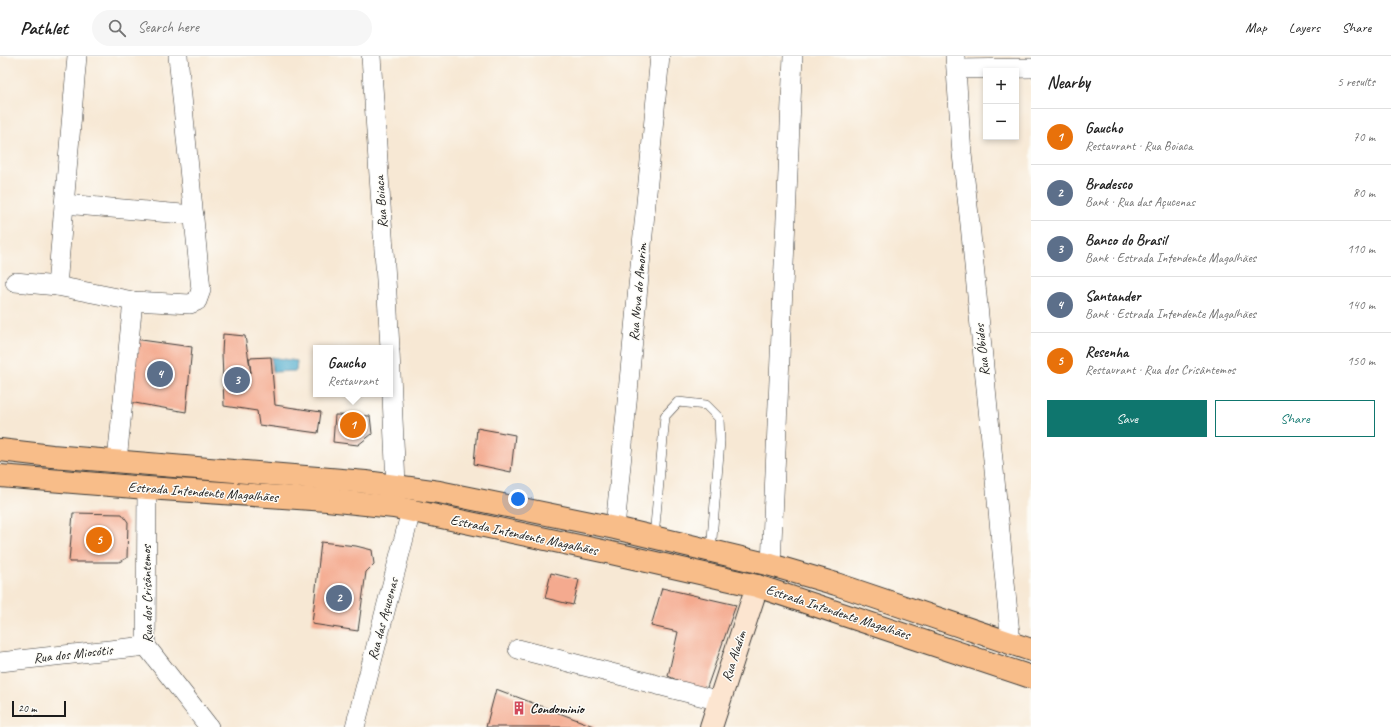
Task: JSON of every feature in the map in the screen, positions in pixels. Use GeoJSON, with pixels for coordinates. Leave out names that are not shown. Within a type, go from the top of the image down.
{"type":"FeatureCollection","features":[{"type":"Feature","properties":{"kind":"main road","name":"Estrada Intendente Magalhães"},"geometry":{"type":"LineString","coordinates":[[0,450],[52,456],[396,485],[439,492],[615,528],[771,565],[836,584],[1021,647]]}},
{"type":"Feature","properties":{"kind":"main road","name":"Estrada Intendente Magalhães"},"geometry":{"type":"LineString","coordinates":[[0,476],[147,488],[327,500],[411,511],[607,552],[757,586],[1031,677]]}},
{"type":"Feature","properties":{"kind":"street"},"geometry":{"type":"LineString","coordinates":[[57,286],[77,56]]}},
{"type":"Feature","properties":{"kind":"street"},"geometry":{"type":"LineString","coordinates":[[15,282],[57,286],[132,301],[190,304],[197,302],[201,290],[178,56]]}},
{"type":"Feature","properties":{"kind":"street","name":"Rua Boiaca"},"geometry":{"type":"LineString","coordinates":[[371,56],[388,294],[390,345]]}},
{"type":"Feature","properties":{"kind":"street","name":"Rua Nova do Amorim"},"geometry":{"type":"LineString","coordinates":[[615,528],[660,56]]}},
{"type":"Feature","properties":{"kind":"street"},"geometry":{"type":"LineString","coordinates":[[771,565],[793,56]]}},
{"type":"Feature","properties":{"kind":"street"},"geometry":{"type":"LineString","coordinates":[[956,62],[1031,68]]}},
{"type":"Feature","properties":{"kind":"street","name":"Rua Óbidos"},"geometry":{"type":"LineString","coordinates":[[956,62],[962,154],[1021,647]]}},
{"type":"Feature","properties":{"kind":"street"},"geometry":{"type":"LineString","coordinates":[[64,204],[194,216]]}},
{"type":"Feature","properties":{"kind":"street"},"geometry":{"type":"LineString","coordinates":[[117,461],[132,301]]}},
{"type":"Feature","properties":{"kind":"street"},"geometry":{"type":"LineString","coordinates":[[392,397],[396,485]]}},
{"type":"Feature","properties":{"kind":"street","name":"Rua dos Crisântemos"},"geometry":{"type":"LineString","coordinates":[[147,488],[146,646],[209,727]]}},
{"type":"Feature","properties":{"kind":"street","name":"Rua das Açucenas"},"geometry":{"type":"LineString","coordinates":[[355,727],[411,511]]}},
{"type":"Feature","properties":{"kind":"street","name":"Rua Aladim"},"geometry":{"type":"LineString","coordinates":[[711,727],[757,586]]}},
{"type":"Feature","properties":{"kind":"street","name":"Rua dos Miosótis"},"geometry":{"type":"LineString","coordinates":[[0,662],[146,646]]}},
{"type":"Feature","properties":{"kind":"street"},"geometry":{"type":"LineString","coordinates":[[518,649],[720,701]]}},
{"type":"Feature","properties":{"kind":"lane"},"geometry":{"type":"LineString","coordinates":[[654,537],[665,416],[678,402],[706,405],[719,418],[720,441],[711,551]]}},
{"type":"Feature","properties":{"kind":"water"},"geometry":{"type":"Polygon","coordinates":[[[271,357],[297,361],[296,371],[273,372],[271,357]]]}},
{"type":"Feature","properties":{"kind":"building"},"geometry":{"type":"Polygon","coordinates":[[[223,334],[245,336],[251,373],[249,358],[271,357],[275,405],[321,412],[318,433],[259,425],[257,411],[224,406],[222,353],[223,334]]]}},
{"type":"Feature","properties":{"kind":"building"},"geometry":{"type":"Polygon","coordinates":[[[134,339],[192,347],[186,412],[129,402],[134,339]]]}},
{"type":"Feature","properties":{"kind":"building"},"geometry":{"type":"Polygon","coordinates":[[[335,415],[370,416],[372,434],[358,445],[333,442],[335,415]]]}},
{"type":"Feature","properties":{"kind":"building"},"geometry":{"type":"Polygon","coordinates":[[[477,428],[515,435],[511,472],[474,464],[477,428]]]}},
{"type":"Feature","properties":{"kind":"building"},"geometry":{"type":"Polygon","coordinates":[[[73,513],[122,514],[128,522],[127,558],[119,562],[69,562],[73,513]]]}},
{"type":"Feature","properties":{"kind":"building"},"geometry":{"type":"Polygon","coordinates":[[[321,542],[356,546],[372,550],[374,564],[366,572],[358,631],[312,624],[321,542]]]}},
{"type":"Feature","properties":{"kind":"building"},"geometry":{"type":"Polygon","coordinates":[[[551,573],[579,580],[573,605],[545,598],[551,573]]]}},
{"type":"Feature","properties":{"kind":"building"},"geometry":{"type":"Polygon","coordinates":[[[662,588],[736,605],[705,693],[668,676],[678,632],[651,626],[662,588]]]}},
{"type":"Feature","properties":{"kind":"building","name":"Condominio"},"geometry":{"type":"Polygon","coordinates":[[[496,689],[596,727],[486,727],[496,689]]]}},
{"type":"Feature","properties":{"kind":"place","name":"Santander"},"geometry":{"type":"Point","coordinates":[160,374]}},
{"type":"Feature","properties":{"kind":"place","name":"Banco do Brasil"},"geometry":{"type":"Point","coordinates":[237,380]}},
{"type":"Feature","properties":{"kind":"place","name":"Gaucho"},"geometry":{"type":"Point","coordinates":[353,425]}},
{"type":"Feature","properties":{"kind":"place","name":"Resenha"},"geometry":{"type":"Point","coordinates":[99,540]}},
{"type":"Feature","properties":{"kind":"place","name":"Bradesco"},"geometry":{"type":"Point","coordinates":[339,598]}},
{"type":"Feature","properties":{"kind":"place","name":"Condominio"},"geometry":{"type":"Point","coordinates":[519,708]}}]}
